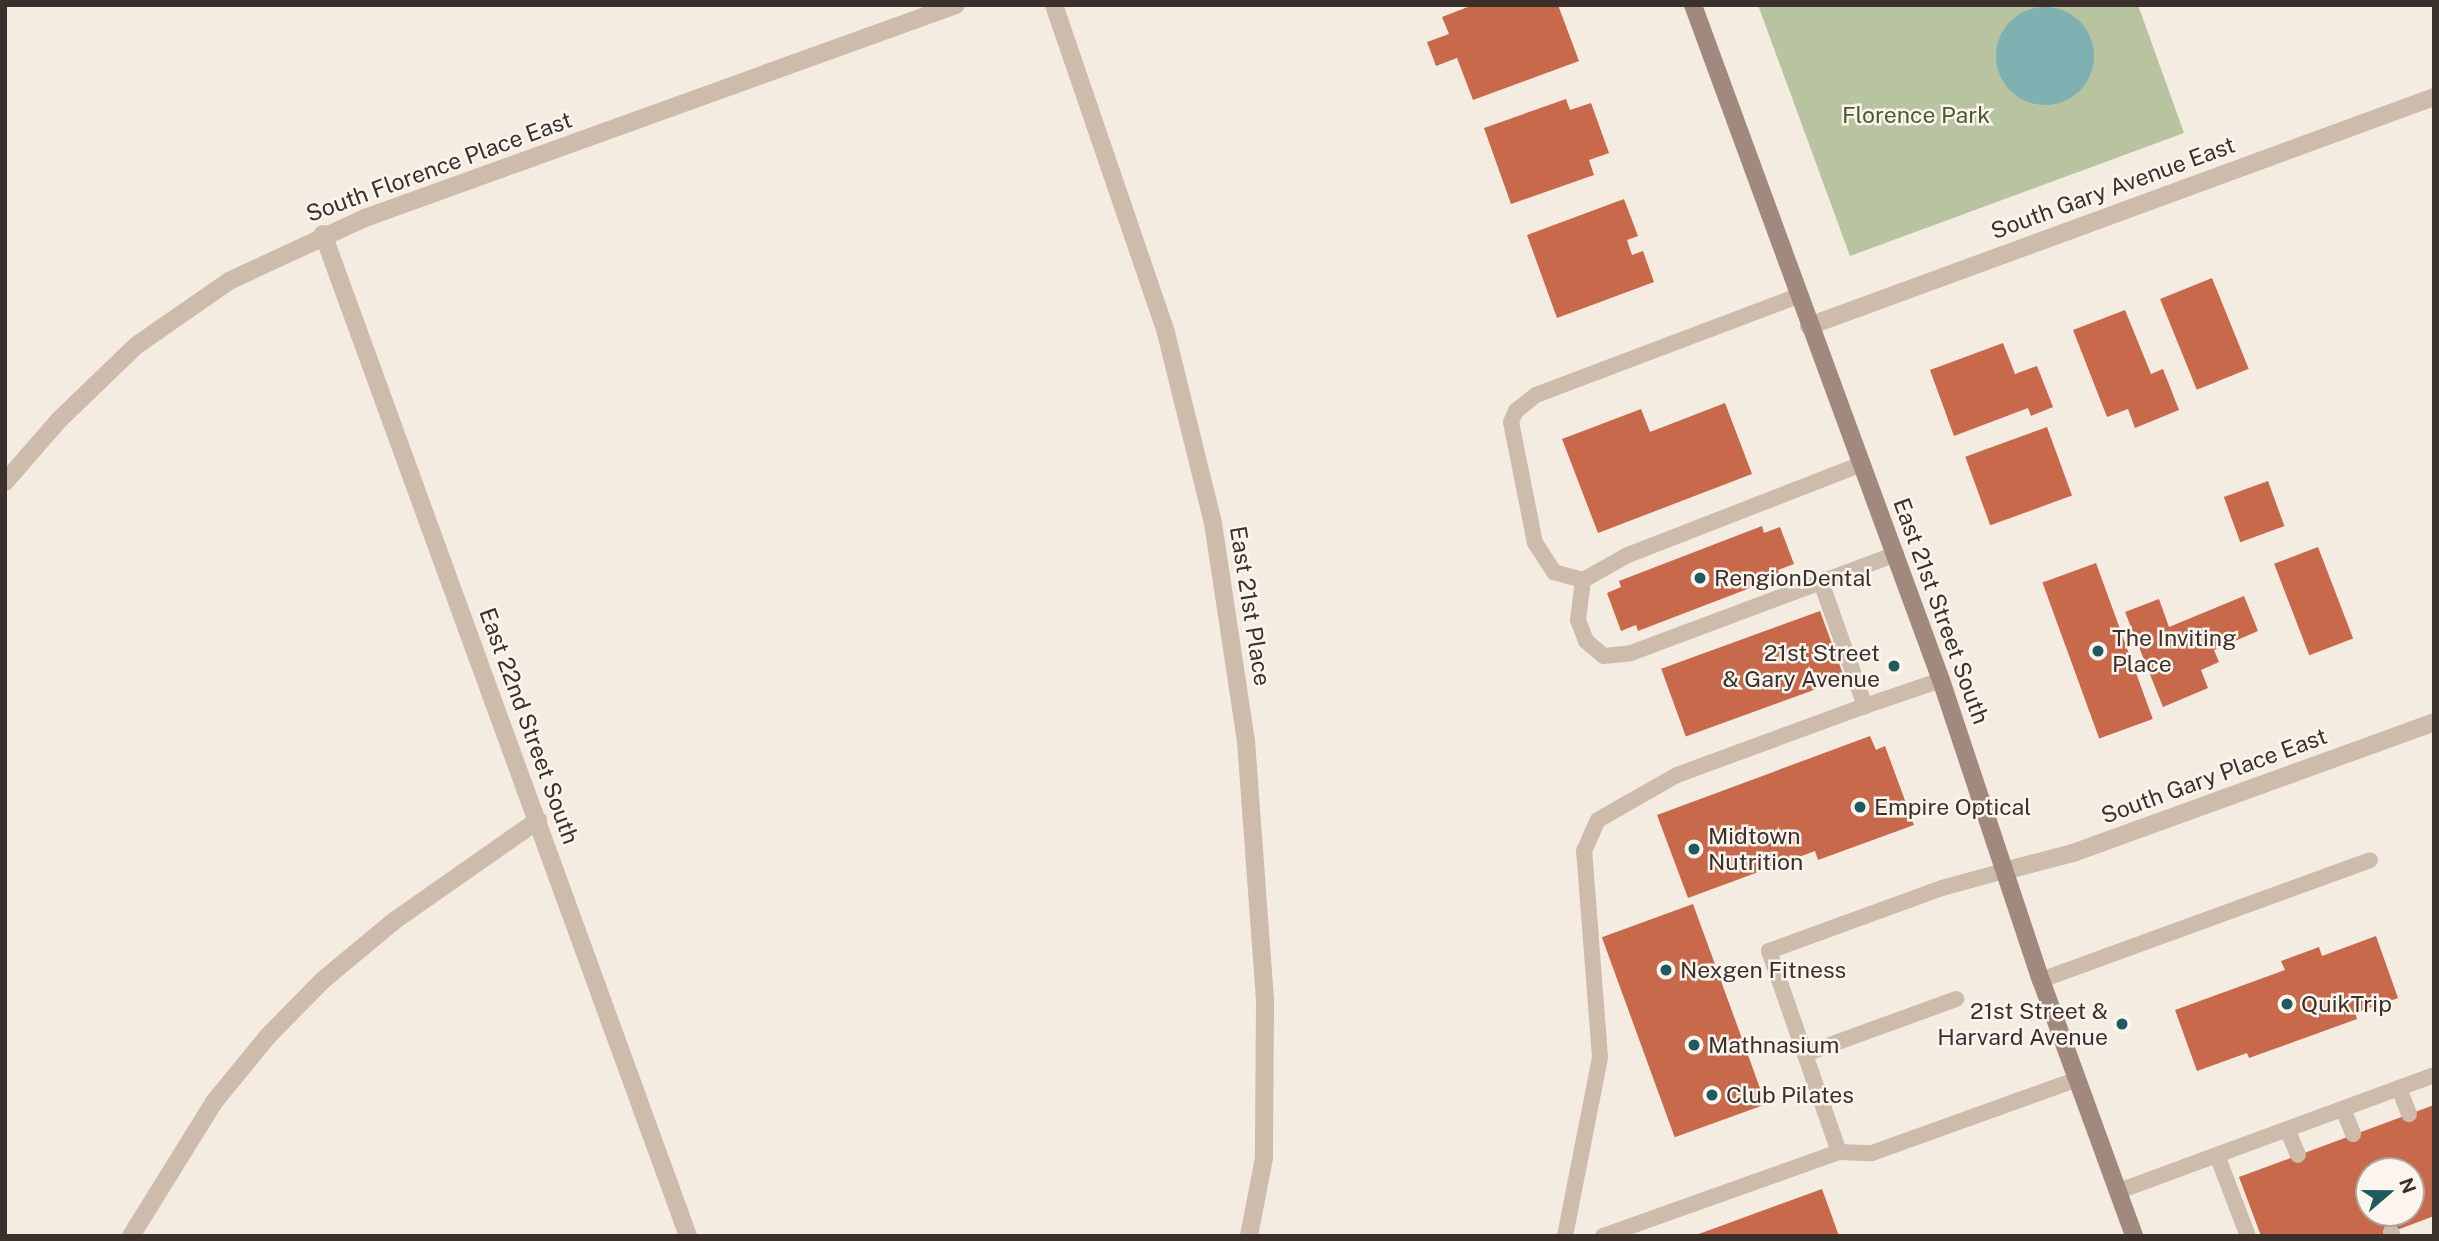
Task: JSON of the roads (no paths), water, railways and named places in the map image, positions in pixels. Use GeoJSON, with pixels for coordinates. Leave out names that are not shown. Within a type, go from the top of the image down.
{"type":"FeatureCollection","features":[{"type":"Feature","properties":{"kind":"main road","name":"East 21st Street South"},"geometry":{"type":"LineString","coordinates":[[1693,5],[1859,465],[1896,554],[2008,870],[2041,980],[2134,1236]]}},
{"type":"Feature","properties":{"kind":"street","name":"South Florence Place East"},"geometry":{"type":"LineString","coordinates":[[5,482],[61,419],[137,345],[229,281],[323,234],[956,5]]}},
{"type":"Feature","properties":{"kind":"street","name":"East 21st Place"},"geometry":{"type":"LineString","coordinates":[[1054,5],[1166,333],[1213,523],[1246,741],[1265,1002],[1264,1158],[1249,1236]]}},
{"type":"Feature","properties":{"kind":"street","name":"South Gary Avenue East"},"geometry":{"type":"LineString","coordinates":[[1809,326],[2434,97]]}},
{"type":"Feature","properties":{"kind":"street","name":"East 22nd Street South"},"geometry":{"type":"LineString","coordinates":[[323,234],[688,1236]]}},
{"type":"Feature","properties":{"kind":"street","name":"South Gary Place East"},"geometry":{"type":"LineString","coordinates":[[2008,870],[2073,853],[2434,722]]}},
{"type":"Feature","properties":{"kind":"street"},"geometry":{"type":"LineString","coordinates":[[131,1236],[214,1102],[268,1036],[323,980],[394,921],[538,820]]}},
{"type":"Feature","properties":{"kind":"lane"},"geometry":{"type":"LineString","coordinates":[[1798,296],[1536,395],[1516,411],[1511,422],[1535,543],[1554,572],[1583,580],[1626,556],[1859,465]]}},
{"type":"Feature","properties":{"kind":"lane"},"geometry":{"type":"LineString","coordinates":[[1583,580],[1578,620],[1586,641],[1604,656],[1631,653],[1896,554]]}},
{"type":"Feature","properties":{"kind":"lane"},"geometry":{"type":"LineString","coordinates":[[1821,582],[1865,706]]}},
{"type":"Feature","properties":{"kind":"lane"},"geometry":{"type":"LineString","coordinates":[[1565,1236],[1600,1057],[1584,851],[1598,820],[1677,775],[1941,680]]}},
{"type":"Feature","properties":{"kind":"lane"},"geometry":{"type":"LineString","coordinates":[[2041,980],[2370,860]]}},
{"type":"Feature","properties":{"kind":"lane"},"geometry":{"type":"LineString","coordinates":[[1839,1152],[1769,951],[1942,888],[2008,870]]}},
{"type":"Feature","properties":{"kind":"lane"},"geometry":{"type":"LineString","coordinates":[[1805,1054],[1956,999]]}},
{"type":"Feature","properties":{"kind":"lane"},"geometry":{"type":"LineString","coordinates":[[2119,1191],[2434,1075]]}},
{"type":"Feature","properties":{"kind":"lane"},"geometry":{"type":"LineString","coordinates":[[1602,1236],[1839,1152],[1872,1153],[2077,1079]]}},
{"type":"Feature","properties":{"kind":"lane"},"geometry":{"type":"LineString","coordinates":[[2399,1088],[2409,1114]]}},
{"type":"Feature","properties":{"kind":"lane"},"geometry":{"type":"LineString","coordinates":[[2343,1109],[2353,1134]]}},
{"type":"Feature","properties":{"kind":"lane"},"geometry":{"type":"LineString","coordinates":[[2287,1129],[2298,1155]]}},
{"type":"Feature","properties":{"kind":"lane"},"geometry":{"type":"LineString","coordinates":[[2217,1154],[2248,1236]]}},
{"type":"Feature","properties":{"kind":"water"},"geometry":{"type":"Polygon","coordinates":[[[2045,7],[2072,15],[2086,29],[2094,56],[2086,83],[2072,97],[2045,105],[2018,97],[2004,83],[1996,56],[2004,29],[2018,15],[2045,7]]]}},
{"type":"Feature","properties":{"kind":"place","name":"RengionDental"},"geometry":{"type":"Point","coordinates":[1700,578]}},
{"type":"Feature","properties":{"kind":"place","name":"The Inviting Place"},"geometry":{"type":"Point","coordinates":[2098,651]}},
{"type":"Feature","properties":{"kind":"place","name":"21st Street & Gary Avenue"},"geometry":{"type":"Point","coordinates":[1894,666]}},
{"type":"Feature","properties":{"kind":"place","name":"Empire Optical"},"geometry":{"type":"Point","coordinates":[1860,807]}},
{"type":"Feature","properties":{"kind":"place","name":"Midtown Nutrition"},"geometry":{"type":"Point","coordinates":[1694,849]}},
{"type":"Feature","properties":{"kind":"place","name":"Nexgen Fitness"},"geometry":{"type":"Point","coordinates":[1666,970]}},
{"type":"Feature","properties":{"kind":"place","name":"QuikTrip"},"geometry":{"type":"Point","coordinates":[2287,1004]}},
{"type":"Feature","properties":{"kind":"place","name":"21st Street & Harvard Avenue"},"geometry":{"type":"Point","coordinates":[2122,1024]}},
{"type":"Feature","properties":{"kind":"place","name":"Mathnasium"},"geometry":{"type":"Point","coordinates":[1694,1045]}},
{"type":"Feature","properties":{"kind":"place","name":"Club Pilates"},"geometry":{"type":"Point","coordinates":[1712,1095]}},
{"type":"Feature","properties":{"kind":"park label","name":"Florence Park"},"geometry":{"type":"Point","coordinates":[1916,115]}}]}
